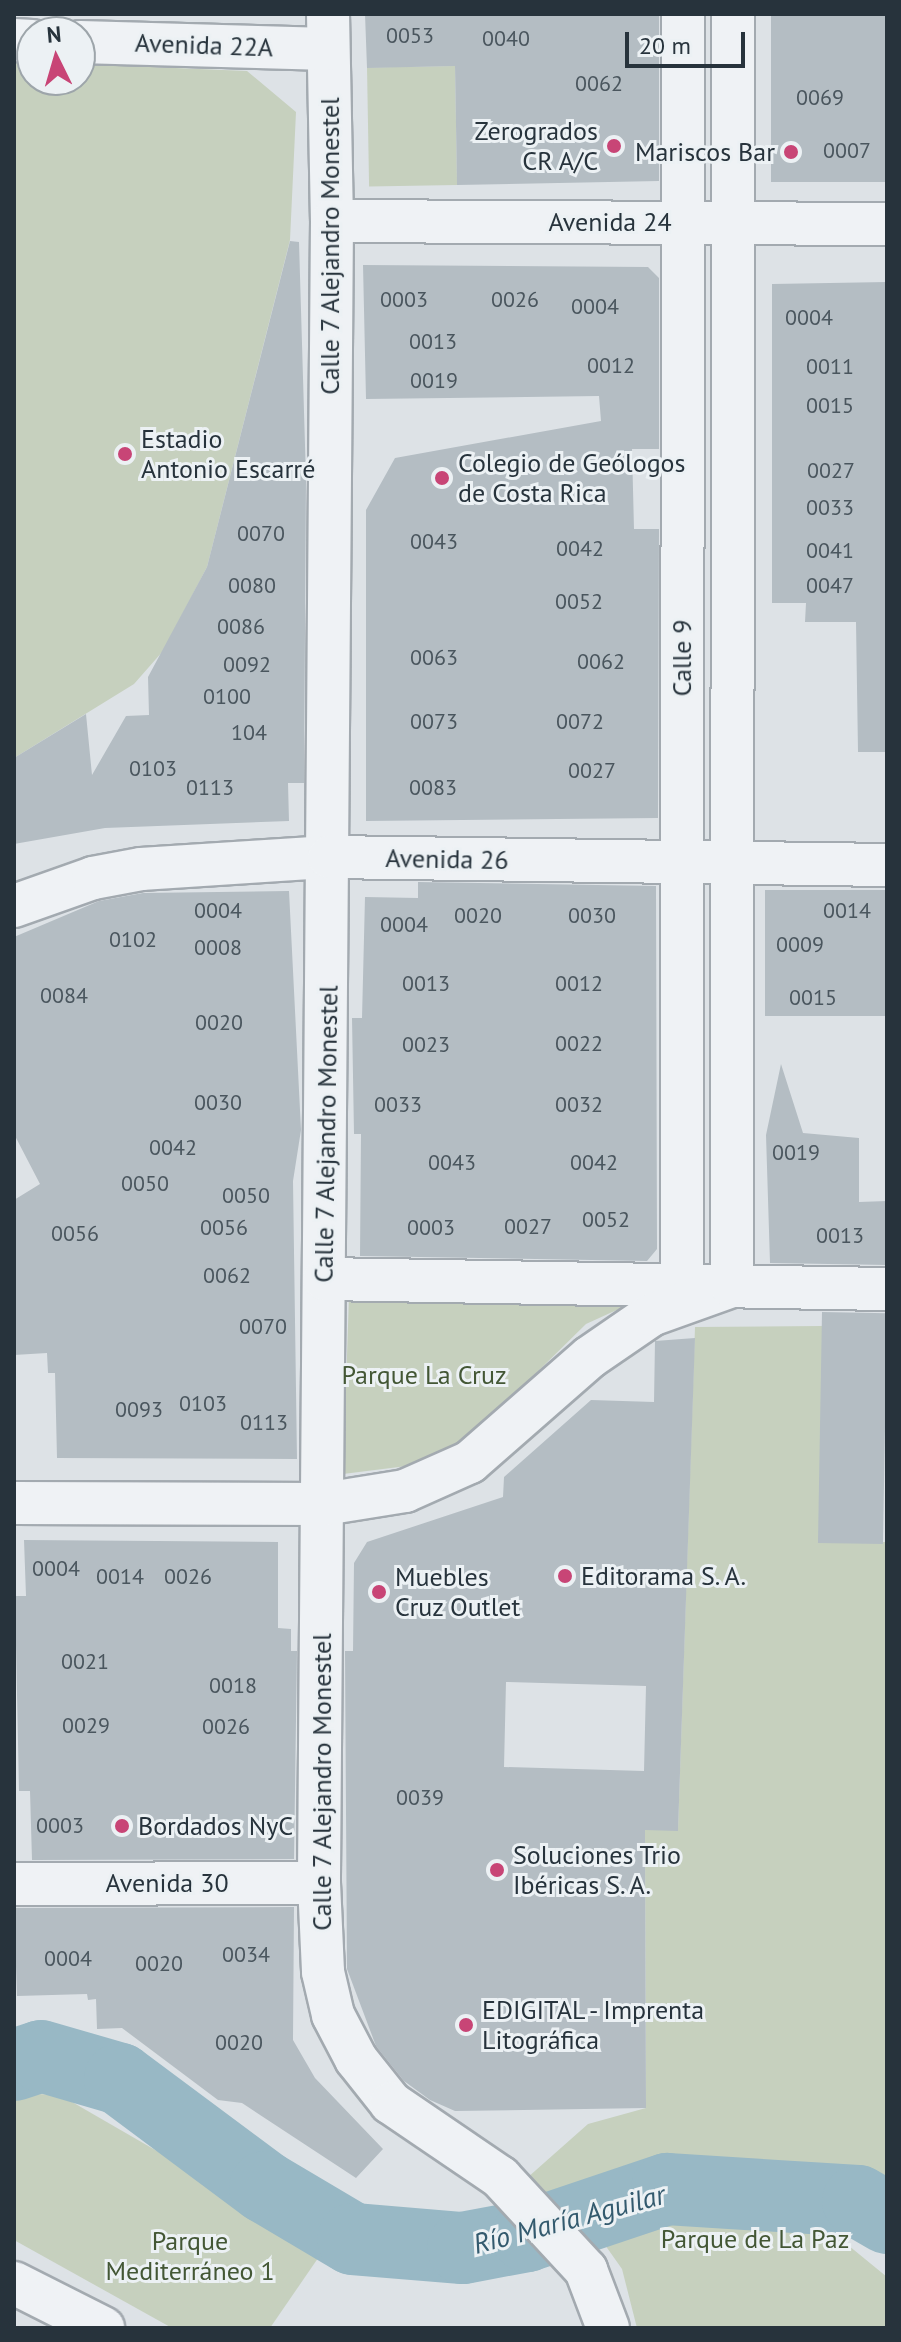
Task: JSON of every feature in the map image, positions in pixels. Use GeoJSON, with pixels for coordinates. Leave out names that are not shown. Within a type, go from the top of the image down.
{"type":"FeatureCollection","features":[{"type":"Feature","properties":{"kind":"street","name":"Calle 9"},"geometry":{"type":"LineString","coordinates":[[681,1293],[683,14]]}},
{"type":"Feature","properties":{"kind":"street","name":"Calle 9"},"geometry":{"type":"LineString","coordinates":[[732,1286],[735,863],[733,14]]}},
{"type":"Feature","properties":{"kind":"street","name":"Avenida 22A"},"geometry":{"type":"LineString","coordinates":[[96,41],[328,31]]}},
{"type":"Feature","properties":{"kind":"street","name":"Calle 7 Alejandro Monestel"},"geometry":{"type":"LineString","coordinates":[[328,31],[332,221],[319,1883],[323,1972],[333,2015],[356,2059],[391,2103],[500,2177],[586,2270],[608,2328]]}},
{"type":"Feature","properties":{"kind":"street","name":"Avenida 24"},"geometry":{"type":"LineString","coordinates":[[332,221],[887,224]]}},
{"type":"Feature","properties":{"kind":"street","name":"Avenida 26"},"geometry":{"type":"LineString","coordinates":[[14,906],[93,878],[141,869],[329,857],[887,865]]}},
{"type":"Feature","properties":{"kind":"street"},"geometry":{"type":"LineString","coordinates":[[324,1279],[681,1293],[732,1286],[887,1289]]}},
{"type":"Feature","properties":{"kind":"street"},"geometry":{"type":"LineString","coordinates":[[14,1503],[324,1504],[405,1491],[442,1478],[470,1462],[590,1357],[681,1293]]}},
{"type":"Feature","properties":{"kind":"street","name":"Avenida 30"},"geometry":{"type":"LineString","coordinates":[[14,1884],[319,1883]]}},
{"type":"Feature","properties":{"kind":"street"},"geometry":{"type":"LineString","coordinates":[[14,2283],[103,2328]]}},
{"type":"Feature","properties":{"kind":"green space","name":"Estadio Antonio Escarré"},"geometry":{"type":"Polygon","coordinates":[[[14,61],[16,96],[96,96],[96,65],[247,71],[296,112],[290,240],[207,567],[163,651],[134,684],[14,758],[14,61]]]}},
{"type":"Feature","properties":{"kind":"green space"},"geometry":{"type":"Polygon","coordinates":[[[455,66],[457,185],[369,187],[367,68],[455,66]]]}},
{"type":"Feature","properties":{"kind":"green space","name":"Parque La Cruz"},"geometry":{"type":"Polygon","coordinates":[[[349,1296],[643,1298],[586,1324],[468,1440],[423,1464],[343,1474],[349,1296]]]}},
{"type":"Feature","properties":{"kind":"green space","name":"Parque de La Paz"},"geometry":{"type":"Polygon","coordinates":[[[822,1326],[828,1543],[887,1542],[887,2192],[842,2179],[843,2241],[887,2277],[887,2328],[637,2328],[622,2269],[598,2235],[673,2209],[673,2172],[611,2184],[562,2208],[527,2178],[588,2124],[646,2108],[645,1829],[678,1830],[695,1327],[822,1326]]]}},
{"type":"Feature","properties":{"kind":"green space","name":"Parque Mediterráneo 1"},"geometry":{"type":"Polygon","coordinates":[[[14,2093],[60,2095],[325,2248],[270,2328],[172,2328],[14,2240],[14,2093]]]}},
{"type":"Feature","properties":{"kind":"building"},"geometry":{"type":"Polygon","coordinates":[[[365,14],[659,14],[659,181],[457,185],[455,66],[367,68],[365,14]]]}},
{"type":"Feature","properties":{"kind":"building"},"geometry":{"type":"Polygon","coordinates":[[[771,14],[887,14],[887,182],[771,182],[771,14]]]}},
{"type":"Feature","properties":{"kind":"building"},"geometry":{"type":"Polygon","coordinates":[[[290,241],[299,242],[306,479],[304,783],[288,783],[289,821],[105,828],[14,844],[14,758],[86,714],[92,775],[126,716],[149,715],[148,677],[207,567],[290,241]]]}},
{"type":"Feature","properties":{"kind":"building"},"geometry":{"type":"Polygon","coordinates":[[[363,265],[648,267],[659,278],[659,449],[632,449],[634,529],[659,529],[658,818],[366,821],[366,510],[395,458],[601,421],[599,396],[366,399],[363,265]]]}},
{"type":"Feature","properties":{"kind":"building"},"geometry":{"type":"Polygon","coordinates":[[[887,282],[887,752],[858,752],[856,622],[805,622],[806,603],[772,603],[772,284],[887,282]]]}},
{"type":"Feature","properties":{"kind":"building"},"geometry":{"type":"Polygon","coordinates":[[[418,882],[656,886],[657,1249],[647,1261],[360,1256],[361,1134],[354,1134],[352,1018],[362,1018],[365,897],[418,898],[418,882]]]}},
{"type":"Feature","properties":{"kind":"building"},"geometry":{"type":"Polygon","coordinates":[[[765,890],[887,890],[887,1016],[765,1016],[765,890]]]}},
{"type":"Feature","properties":{"kind":"building"},"geometry":{"type":"Polygon","coordinates":[[[289,891],[301,1130],[293,1181],[297,1459],[57,1458],[55,1373],[48,1373],[47,1353],[14,1355],[14,1200],[40,1184],[14,1134],[14,937],[99,901],[143,893],[289,891]]]}},
{"type":"Feature","properties":{"kind":"building"},"geometry":{"type":"Polygon","coordinates":[[[781,1064],[803,1133],[859,1138],[859,1202],[887,1201],[887,1265],[770,1263],[766,1135],[781,1064]]]}},
{"type":"Feature","properties":{"kind":"building"},"geometry":{"type":"Polygon","coordinates":[[[822,1312],[887,1313],[883,1544],[818,1543],[822,1312]]]}},
{"type":"Feature","properties":{"kind":"building"},"geometry":{"type":"Polygon","coordinates":[[[695,1338],[678,1831],[645,1830],[646,2108],[455,2111],[430,2100],[404,2081],[376,2046],[347,1969],[345,1651],[353,1651],[354,1563],[367,1542],[503,1497],[504,1477],[591,1400],[654,1402],[655,1341],[695,1338]],[[506,1682],[504,1767],[644,1771],[646,1686],[506,1682]]]}},
{"type":"Feature","properties":{"kind":"building"},"geometry":{"type":"Polygon","coordinates":[[[24,1540],[278,1542],[278,1628],[291,1629],[291,1651],[297,1651],[294,1859],[32,1860],[30,1791],[19,1791],[15,1596],[26,1596],[24,1540]]]}},
{"type":"Feature","properties":{"kind":"building"},"geometry":{"type":"Polygon","coordinates":[[[294,1907],[293,2040],[315,2078],[383,2149],[356,2178],[242,2103],[218,2100],[122,2028],[97,2029],[96,1999],[88,2000],[87,1994],[17,1996],[14,1908],[294,1907]]]}},
{"type":"Feature","properties":{"kind":"waterway","name":"Río María Aguilar"},"geometry":{"type":"LineString","coordinates":[[14,2065],[41,2056],[120,2079],[265,2187],[353,2239],[463,2248],[527,2236],[667,2189],[858,2201],[887,2218]]}},
{"type":"Feature","properties":{"kind":"place","name":"Zerogrados CR A/C"},"geometry":{"type":"Point","coordinates":[614,146]}},
{"type":"Feature","properties":{"kind":"place","name":"Mariscos Bar"},"geometry":{"type":"Point","coordinates":[791,152]}},
{"type":"Feature","properties":{"kind":"place","name":"Estadio Antonio Escarré"},"geometry":{"type":"Point","coordinates":[125,454]}},
{"type":"Feature","properties":{"kind":"place","name":"Colegio de Geólogos de Costa Rica"},"geometry":{"type":"Point","coordinates":[442,478]}},
{"type":"Feature","properties":{"kind":"place","name":"Editorama S. A."},"geometry":{"type":"Point","coordinates":[565,1576]}},
{"type":"Feature","properties":{"kind":"place","name":"Muebles Cruz Outlet"},"geometry":{"type":"Point","coordinates":[379,1592]}},
{"type":"Feature","properties":{"kind":"place","name":"Bordados NyC"},"geometry":{"type":"Point","coordinates":[122,1826]}},
{"type":"Feature","properties":{"kind":"place","name":"Soluciones Trio Ibéricas S. A."},"geometry":{"type":"Point","coordinates":[497,1870]}},
{"type":"Feature","properties":{"kind":"place","name":"EDIGITAL - Imprenta Litográfica"},"geometry":{"type":"Point","coordinates":[466,2025]}}]}
